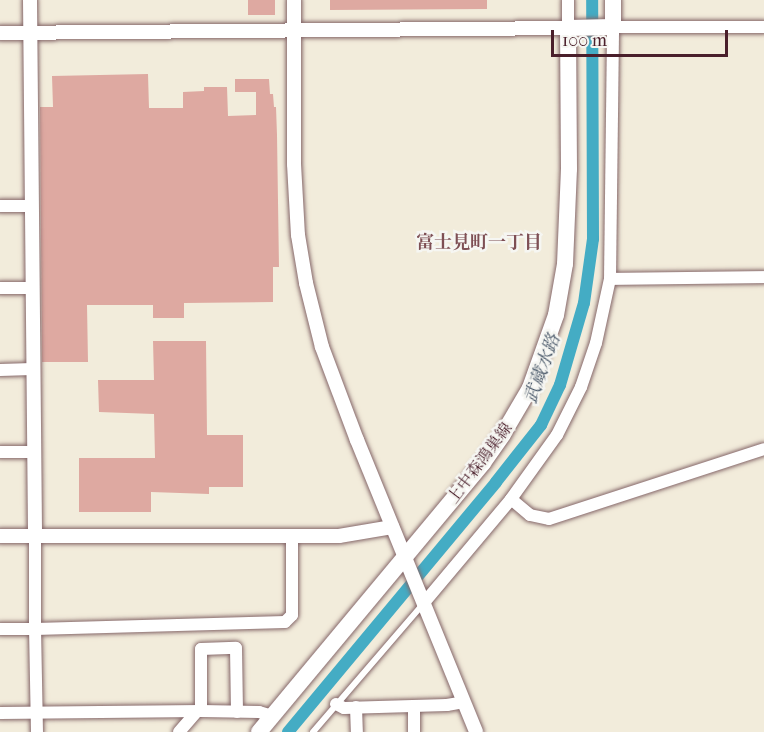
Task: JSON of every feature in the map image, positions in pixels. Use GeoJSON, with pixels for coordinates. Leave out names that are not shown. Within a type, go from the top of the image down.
{"type":"FeatureCollection","features":[{"type":"Feature","properties":{"kind":"main road"},"geometry":{"type":"LineString","coordinates":[[573,28],[608,27],[613,0]]}},
{"type":"Feature","properties":{"kind":"main road","name":"上中森鴻巣線"},"geometry":{"type":"LineString","coordinates":[[259,732],[407,564],[503,434],[530,388],[553,325],[562,282],[567,231],[573,28]]}},
{"type":"Feature","properties":{"kind":"street"},"geometry":{"type":"LineString","coordinates":[[30,0],[32,452],[37,732]]}},
{"type":"Feature","properties":{"kind":"street"},"geometry":{"type":"LineString","coordinates":[[294,0],[294,164],[298,235],[306,283],[331,374],[476,732]]}},
{"type":"Feature","properties":{"kind":"street"},"geometry":{"type":"LineString","coordinates":[[0,33],[573,28],[568,0]]}},
{"type":"Feature","properties":{"kind":"street"},"geometry":{"type":"LineString","coordinates":[[420,598],[511,499],[557,435],[581,387],[596,343],[610,279],[608,27],[764,27]]}},
{"type":"Feature","properties":{"kind":"street"},"geometry":{"type":"LineString","coordinates":[[0,206],[32,206]]}},
{"type":"Feature","properties":{"kind":"street"},"geometry":{"type":"LineString","coordinates":[[610,279],[764,277]]}},
{"type":"Feature","properties":{"kind":"street"},"geometry":{"type":"LineString","coordinates":[[0,288],[32,288]]}},
{"type":"Feature","properties":{"kind":"street"},"geometry":{"type":"LineString","coordinates":[[0,370],[32,369]]}},
{"type":"Feature","properties":{"kind":"street"},"geometry":{"type":"LineString","coordinates":[[511,499],[530,515],[549,519],[764,449]]}},
{"type":"Feature","properties":{"kind":"street"},"geometry":{"type":"LineString","coordinates":[[0,452],[32,452]]}},
{"type":"Feature","properties":{"kind":"street"},"geometry":{"type":"LineString","coordinates":[[0,536],[354,535],[392,527]]}},
{"type":"Feature","properties":{"kind":"street"},"geometry":{"type":"LineString","coordinates":[[0,629],[289,620],[292,615],[292,536]]}},
{"type":"Feature","properties":{"kind":"street"},"geometry":{"type":"LineString","coordinates":[[178,732],[199,711],[201,649],[236,648],[237,712]]}},
{"type":"Feature","properties":{"kind":"street"},"geometry":{"type":"LineString","coordinates":[[336,704],[344,708],[464,702]]}},
{"type":"Feature","properties":{"kind":"street"},"geometry":{"type":"LineString","coordinates":[[414,706],[414,732]]}},
{"type":"Feature","properties":{"kind":"street"},"geometry":{"type":"LineString","coordinates":[[356,707],[357,732]]}},
{"type":"Feature","properties":{"kind":"street"},"geometry":{"type":"LineString","coordinates":[[0,713],[199,711],[259,712],[272,716]]}},
{"type":"Feature","properties":{"kind":"lane"},"geometry":{"type":"LineString","coordinates":[[313,732],[420,598]]}},
{"type":"Feature","properties":{"kind":"building"},"geometry":{"type":"Polygon","coordinates":[[[248,0],[275,0],[275,15],[248,15],[248,0]]]}},
{"type":"Feature","properties":{"kind":"building"},"geometry":{"type":"Polygon","coordinates":[[[330,0],[487,0],[487,9],[330,10],[330,0]]]}},
{"type":"Feature","properties":{"kind":"building"},"geometry":{"type":"Polygon","coordinates":[[[148,74],[149,108],[183,108],[183,92],[204,91],[204,87],[227,87],[228,116],[256,115],[256,92],[235,92],[235,79],[269,79],[270,94],[273,94],[274,107],[276,107],[277,135],[279,267],[273,267],[273,302],[184,303],[184,318],[153,318],[153,305],[87,305],[88,362],[42,362],[40,107],[53,107],[52,76],[148,74]]]}},
{"type":"Feature","properties":{"kind":"building"},"geometry":{"type":"Polygon","coordinates":[[[153,341],[206,341],[207,435],[243,435],[243,487],[209,487],[209,494],[151,492],[151,512],[79,512],[79,458],[155,458],[154,414],[99,412],[98,380],[154,380],[153,341]]]}},
{"type":"Feature","properties":{"kind":"waterway","name":"武蔵水路"},"geometry":{"type":"LineString","coordinates":[[288,732],[541,425],[560,385],[584,303],[593,239],[592,0]]}},
{"type":"Feature","properties":{"kind":"district","name":"富士見町一丁目"},"geometry":{"type":"Point","coordinates":[479,243]}}]}
